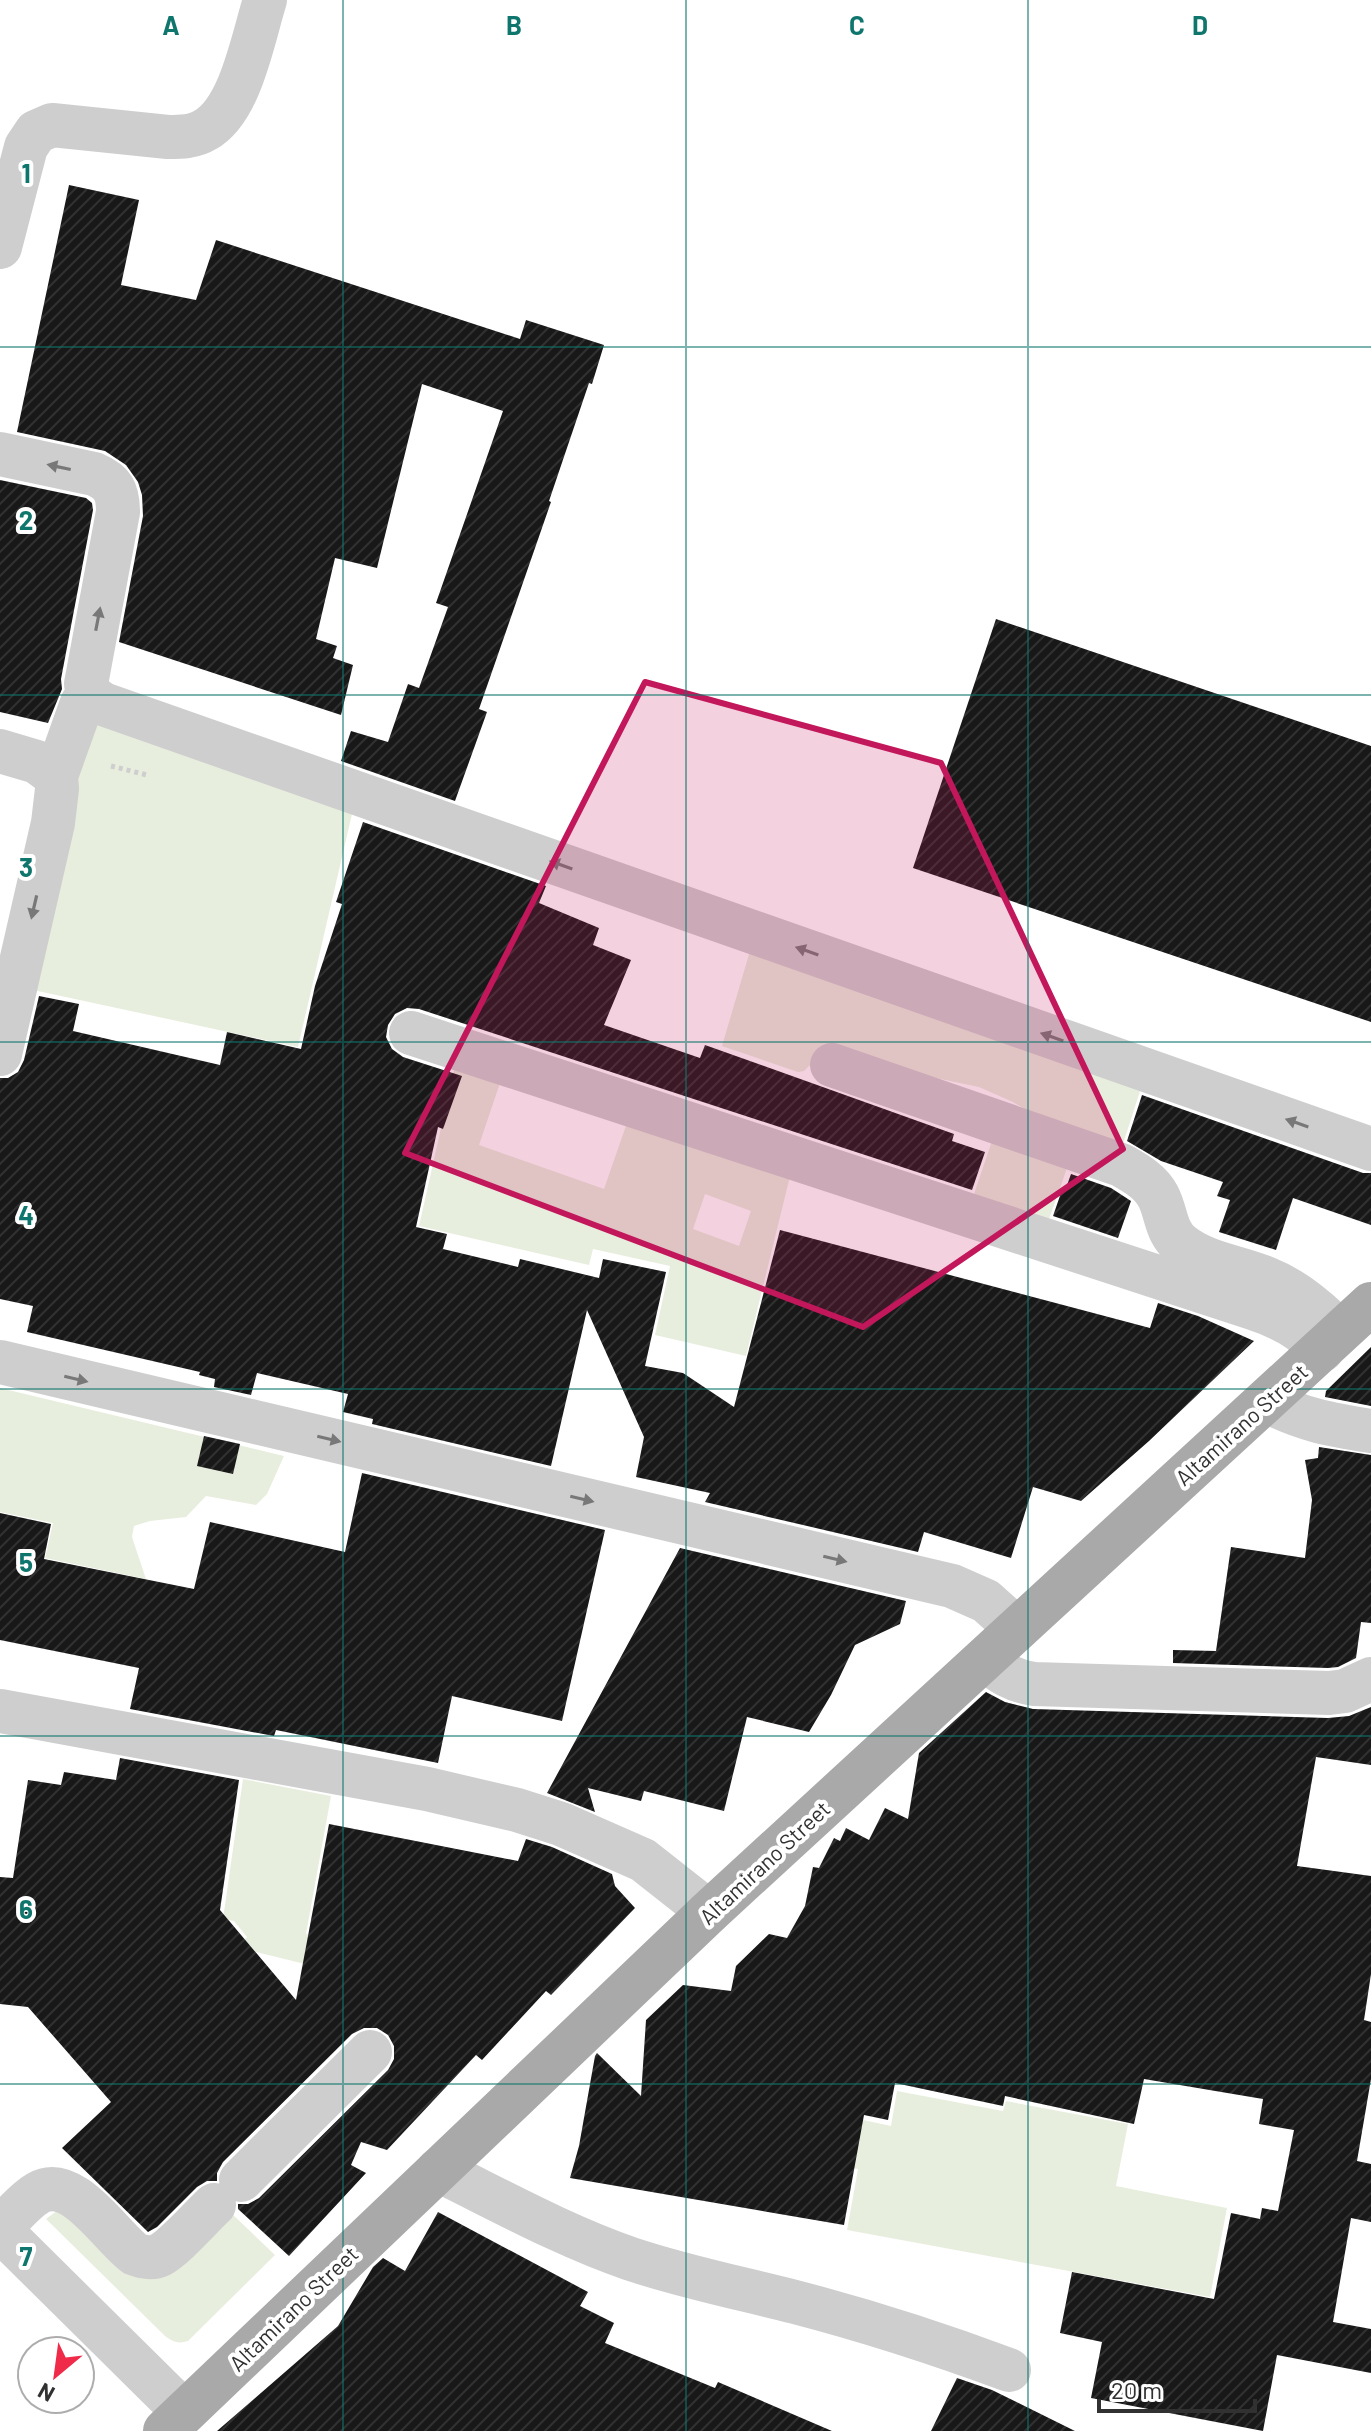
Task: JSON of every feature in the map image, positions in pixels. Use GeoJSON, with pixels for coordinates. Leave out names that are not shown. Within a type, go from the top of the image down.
{"type":"FeatureCollection","features":[{"type":"Feature","properties":{"kind":"main road","name":"Altamirano Street"},"geometry":{"type":"LineString","coordinates":[[175,2422],[709,1912],[1345,1329]]}},
{"type":"Feature","properties":{"kind":"street"},"geometry":{"type":"LineString","coordinates":[[0,247],[26,147],[36,132],[52,125],[168,137],[203,131],[218,120],[235,92],[265,0]]}},
{"type":"Feature","properties":{"kind":"street"},"geometry":{"type":"LineString","coordinates":[[0,454],[94,474],[114,487],[118,512],[86,687],[90,695],[109,707],[1371,1149]]}},
{"type":"Feature","properties":{"kind":"street"},"geometry":{"type":"LineString","coordinates":[[1,1048],[48,850],[56,808],[56,776],[82,703],[90,695]]}},
{"type":"Feature","properties":{"kind":"street"},"geometry":{"type":"LineString","coordinates":[[0,751],[37,762],[56,776]]}},
{"type":"Feature","properties":{"kind":"street"},"geometry":{"type":"LineString","coordinates":[[411,1033],[1273,1315],[1300,1330],[1345,1329]]}},
{"type":"Feature","properties":{"kind":"street"},"geometry":{"type":"LineString","coordinates":[[832,1065],[1121,1165],[1146,1180],[1153,1188],[1166,1224],[1180,1244],[1203,1257],[1276,1282],[1345,1329]]}},
{"type":"Feature","properties":{"kind":"street"},"geometry":{"type":"LineString","coordinates":[[0,1362],[952,1586],[986,1601],[1017,1629]]}},
{"type":"Feature","properties":{"kind":"street"},"geometry":{"type":"LineString","coordinates":[[1267,1401],[1301,1418],[1371,1431]]}},
{"type":"Feature","properties":{"kind":"street"},"geometry":{"type":"LineString","coordinates":[[985,1659],[1014,1679],[1034,1684],[1329,1693],[1345,1691],[1371,1679]]}},
{"type":"Feature","properties":{"kind":"street"},"geometry":{"type":"LineString","coordinates":[[0,1711],[427,1789],[517,1810],[561,1824],[643,1860],[709,1912]]}},
{"type":"Feature","properties":{"kind":"street"},"geometry":{"type":"LineString","coordinates":[[175,2422],[0,2229],[38,2193],[56,2190],[76,2197],[135,2254],[143,2258],[165,2251],[370,2052]]}},
{"type":"Feature","properties":{"kind":"street"},"geometry":{"type":"LineString","coordinates":[[438,2170],[561,2231],[628,2258],[924,2339],[1009,2370]]}},
{"type":"Feature","properties":{"kind":"highlighted area"},"geometry":{"type":"Polygon","coordinates":[[[645,682],[941,763],[1123,1149],[863,1327],[405,1153],[645,682]]]}},
{"type":"Feature","properties":{"kind":"green space"},"geometry":{"type":"Polygon","coordinates":[[[92,723],[352,814],[298,1047],[33,990],[61,845],[92,723]]]}},
{"type":"Feature","properties":{"kind":"green space"},"geometry":{"type":"Polygon","coordinates":[[[750,951],[1141,1088],[1123,1144],[1063,1132],[1013,1102],[979,1087],[821,1054],[804,1071],[798,1072],[722,1046],[750,951]]]}},
{"type":"Feature","properties":{"kind":"green space"},"geometry":{"type":"Polygon","coordinates":[[[457,1057],[503,1074],[479,1145],[604,1189],[627,1123],[790,1176],[746,1356],[655,1335],[670,1266],[593,1249],[589,1265],[419,1226],[457,1057]],[[705,1194],[693,1229],[739,1246],[751,1211],[705,1194]]]}},
{"type":"Feature","properties":{"kind":"green space"},"geometry":{"type":"Polygon","coordinates":[[[992,1141],[1068,1165],[1046,1228],[971,1203],[992,1141]]]}},
{"type":"Feature","properties":{"kind":"green space"},"geometry":{"type":"Polygon","coordinates":[[[0,1388],[284,1456],[267,1494],[256,1505],[206,1496],[186,1517],[134,1526],[132,1537],[146,1579],[45,1558],[53,1523],[0,1512],[0,1388]]]}},
{"type":"Feature","properties":{"kind":"green space"},"geometry":{"type":"Polygon","coordinates":[[[243,1779],[331,1796],[306,1934],[382,1946],[358,1977],[236,1947],[247,1937],[234,1921],[223,1919],[243,1779]]]}},
{"type":"Feature","properties":{"kind":"green space"},"geometry":{"type":"Polygon","coordinates":[[[897,2091],[1003,2111],[1006,2101],[1128,2124],[1116,2186],[1227,2208],[1210,2297],[847,2230],[858,2169],[802,2160],[831,2113],[891,2126],[897,2091]]]}},
{"type":"Feature","properties":{"kind":"green space"},"geometry":{"type":"Polygon","coordinates":[[[62,2207],[135,2269],[228,2210],[275,2255],[188,2341],[176,2342],[165,2336],[46,2219],[62,2207]]]}},
{"type":"Feature","properties":{"kind":"building"},"geometry":{"type":"Polygon","coordinates":[[[69,185],[139,200],[121,285],[196,300],[216,240],[520,339],[526,320],[604,345],[479,709],[487,712],[455,801],[341,761],[351,731],[388,742],[408,684],[419,688],[448,607],[436,603],[503,411],[422,384],[377,568],[335,558],[316,639],[337,646],[333,658],[353,665],[341,715],[119,642],[143,516],[138,482],[126,465],[105,451],[17,432],[69,185]]]}},
{"type":"Feature","properties":{"kind":"building"},"geometry":{"type":"Polygon","coordinates":[[[0,480],[86,498],[92,503],[61,679],[62,689],[48,723],[0,712],[0,480]]]}},
{"type":"Feature","properties":{"kind":"building"},"geometry":{"type":"Polygon","coordinates":[[[996,619],[1371,746],[1371,1022],[913,868],[996,619]]]}},
{"type":"Feature","properties":{"kind":"building"},"geometry":{"type":"Polygon","coordinates":[[[363,822],[546,886],[539,903],[599,928],[593,945],[631,960],[604,1025],[700,1058],[705,1045],[954,1134],[952,1141],[985,1152],[972,1190],[419,1009],[407,1008],[395,1014],[388,1025],[386,1037],[392,1049],[403,1057],[462,1076],[443,1129],[438,1127],[416,1227],[447,1234],[443,1249],[518,1267],[520,1259],[599,1278],[603,1259],[666,1272],[645,1366],[683,1373],[734,1407],[780,1230],[1150,1328],[1158,1303],[1198,1316],[1254,1341],[1081,1501],[1033,1487],[1011,1558],[924,1532],[918,1552],[705,1502],[710,1493],[636,1477],[644,1437],[587,1310],[551,1466],[372,1424],[373,1419],[343,1412],[348,1394],[257,1373],[251,1395],[214,1387],[215,1379],[199,1375],[200,1372],[27,1332],[33,1306],[0,1299],[0,1078],[8,1078],[18,1072],[24,1060],[39,996],[79,1004],[73,1031],[220,1065],[227,1032],[301,1049],[315,986],[342,904],[336,902],[363,822]]]}},
{"type":"Feature","properties":{"kind":"building"},"geometry":{"type":"Polygon","coordinates":[[[1142,1095],[1363,1173],[1371,1173],[1371,1225],[1293,1198],[1276,1250],[1219,1232],[1230,1200],[1217,1196],[1223,1182],[1161,1161],[1127,1141],[1142,1095]]]}},
{"type":"Feature","properties":{"kind":"building"},"geometry":{"type":"Polygon","coordinates":[[[1071,1174],[1111,1188],[1131,1201],[1118,1238],[1053,1216],[1071,1174]]]}},
{"type":"Feature","properties":{"kind":"building"},"geometry":{"type":"Polygon","coordinates":[[[1371,1347],[1371,1406],[1325,1397],[1326,1391],[1371,1347]]]}},
{"type":"Feature","properties":{"kind":"building"},"geometry":{"type":"Polygon","coordinates":[[[204,1436],[240,1444],[233,1474],[197,1466],[204,1436]]]}},
{"type":"Feature","properties":{"kind":"building"},"geometry":{"type":"Polygon","coordinates":[[[1319,1447],[1371,1455],[1371,1623],[1361,1622],[1356,1658],[1338,1667],[1328,1668],[1173,1663],[1173,1650],[1216,1651],[1231,1547],[1305,1558],[1312,1500],[1305,1460],[1318,1458],[1319,1447]]]}},
{"type":"Feature","properties":{"kind":"building"},"geometry":{"type":"Polygon","coordinates":[[[362,1473],[605,1530],[562,1721],[452,1696],[438,1763],[276,1730],[274,1736],[130,1709],[139,1668],[0,1640],[0,1513],[51,1524],[44,1559],[194,1589],[210,1522],[345,1552],[362,1473]]]}},
{"type":"Feature","properties":{"kind":"building"},"geometry":{"type":"Polygon","coordinates":[[[680,1548],[906,1601],[900,1624],[855,1645],[809,1732],[747,1717],[724,1811],[644,1791],[641,1801],[588,1788],[595,1812],[547,1793],[680,1548]]]}},
{"type":"Feature","properties":{"kind":"building"},"geometry":{"type":"Polygon","coordinates":[[[986,1692],[1005,1702],[1033,1709],[1328,1718],[1349,1716],[1371,1707],[1371,1765],[1316,1757],[1297,1866],[1371,1876],[1371,1974],[1364,2020],[1371,2022],[1371,2079],[1357,2161],[1371,2164],[1371,2222],[1351,2218],[1333,2322],[1371,2329],[1371,2373],[1277,2355],[1263,2431],[1091,2398],[1102,2342],[1060,2333],[1072,2272],[1214,2299],[1231,2213],[1260,2219],[1262,2208],[1278,2211],[1294,2130],[1259,2124],[1263,2099],[1144,2079],[1134,2124],[1005,2096],[1003,2106],[895,2083],[888,2120],[864,2115],[844,2225],[570,2178],[597,2053],[641,2096],[646,2020],[683,1985],[731,1991],[736,1966],[769,1934],[787,1938],[805,1906],[813,1867],[819,1868],[834,1838],[840,1841],[846,1828],[869,1840],[885,1808],[908,1819],[919,1753],[986,1692]]]}},
{"type":"Feature","properties":{"kind":"building"},"geometry":{"type":"Polygon","coordinates":[[[120,1758],[239,1780],[220,1910],[296,2000],[329,1824],[518,1861],[526,1839],[612,1874],[615,1886],[635,1908],[551,1995],[546,1991],[482,2060],[476,2055],[387,2150],[361,2142],[351,2165],[366,2173],[289,2256],[238,2209],[238,2204],[248,2204],[259,2198],[388,2070],[394,2059],[394,2046],[388,2035],[377,2028],[364,2028],[352,2034],[223,2162],[217,2173],[217,2181],[207,2181],[197,2187],[157,2227],[148,2232],[62,2148],[111,2102],[28,2007],[0,2004],[0,1877],[13,1878],[28,1780],[61,1785],[64,1772],[116,1780],[120,1758]]]}},
{"type":"Feature","properties":{"kind":"building"},"geometry":{"type":"Polygon","coordinates":[[[438,2212],[588,2292],[580,2306],[614,2323],[605,2343],[715,2388],[718,2382],[832,2431],[217,2431],[338,2326],[373,2267],[383,2258],[405,2271],[438,2212]]]}},
{"type":"Feature","properties":{"kind":"building"},"geometry":{"type":"Polygon","coordinates":[[[957,2378],[992,2390],[1075,2431],[931,2431],[957,2378]]]}}]}
